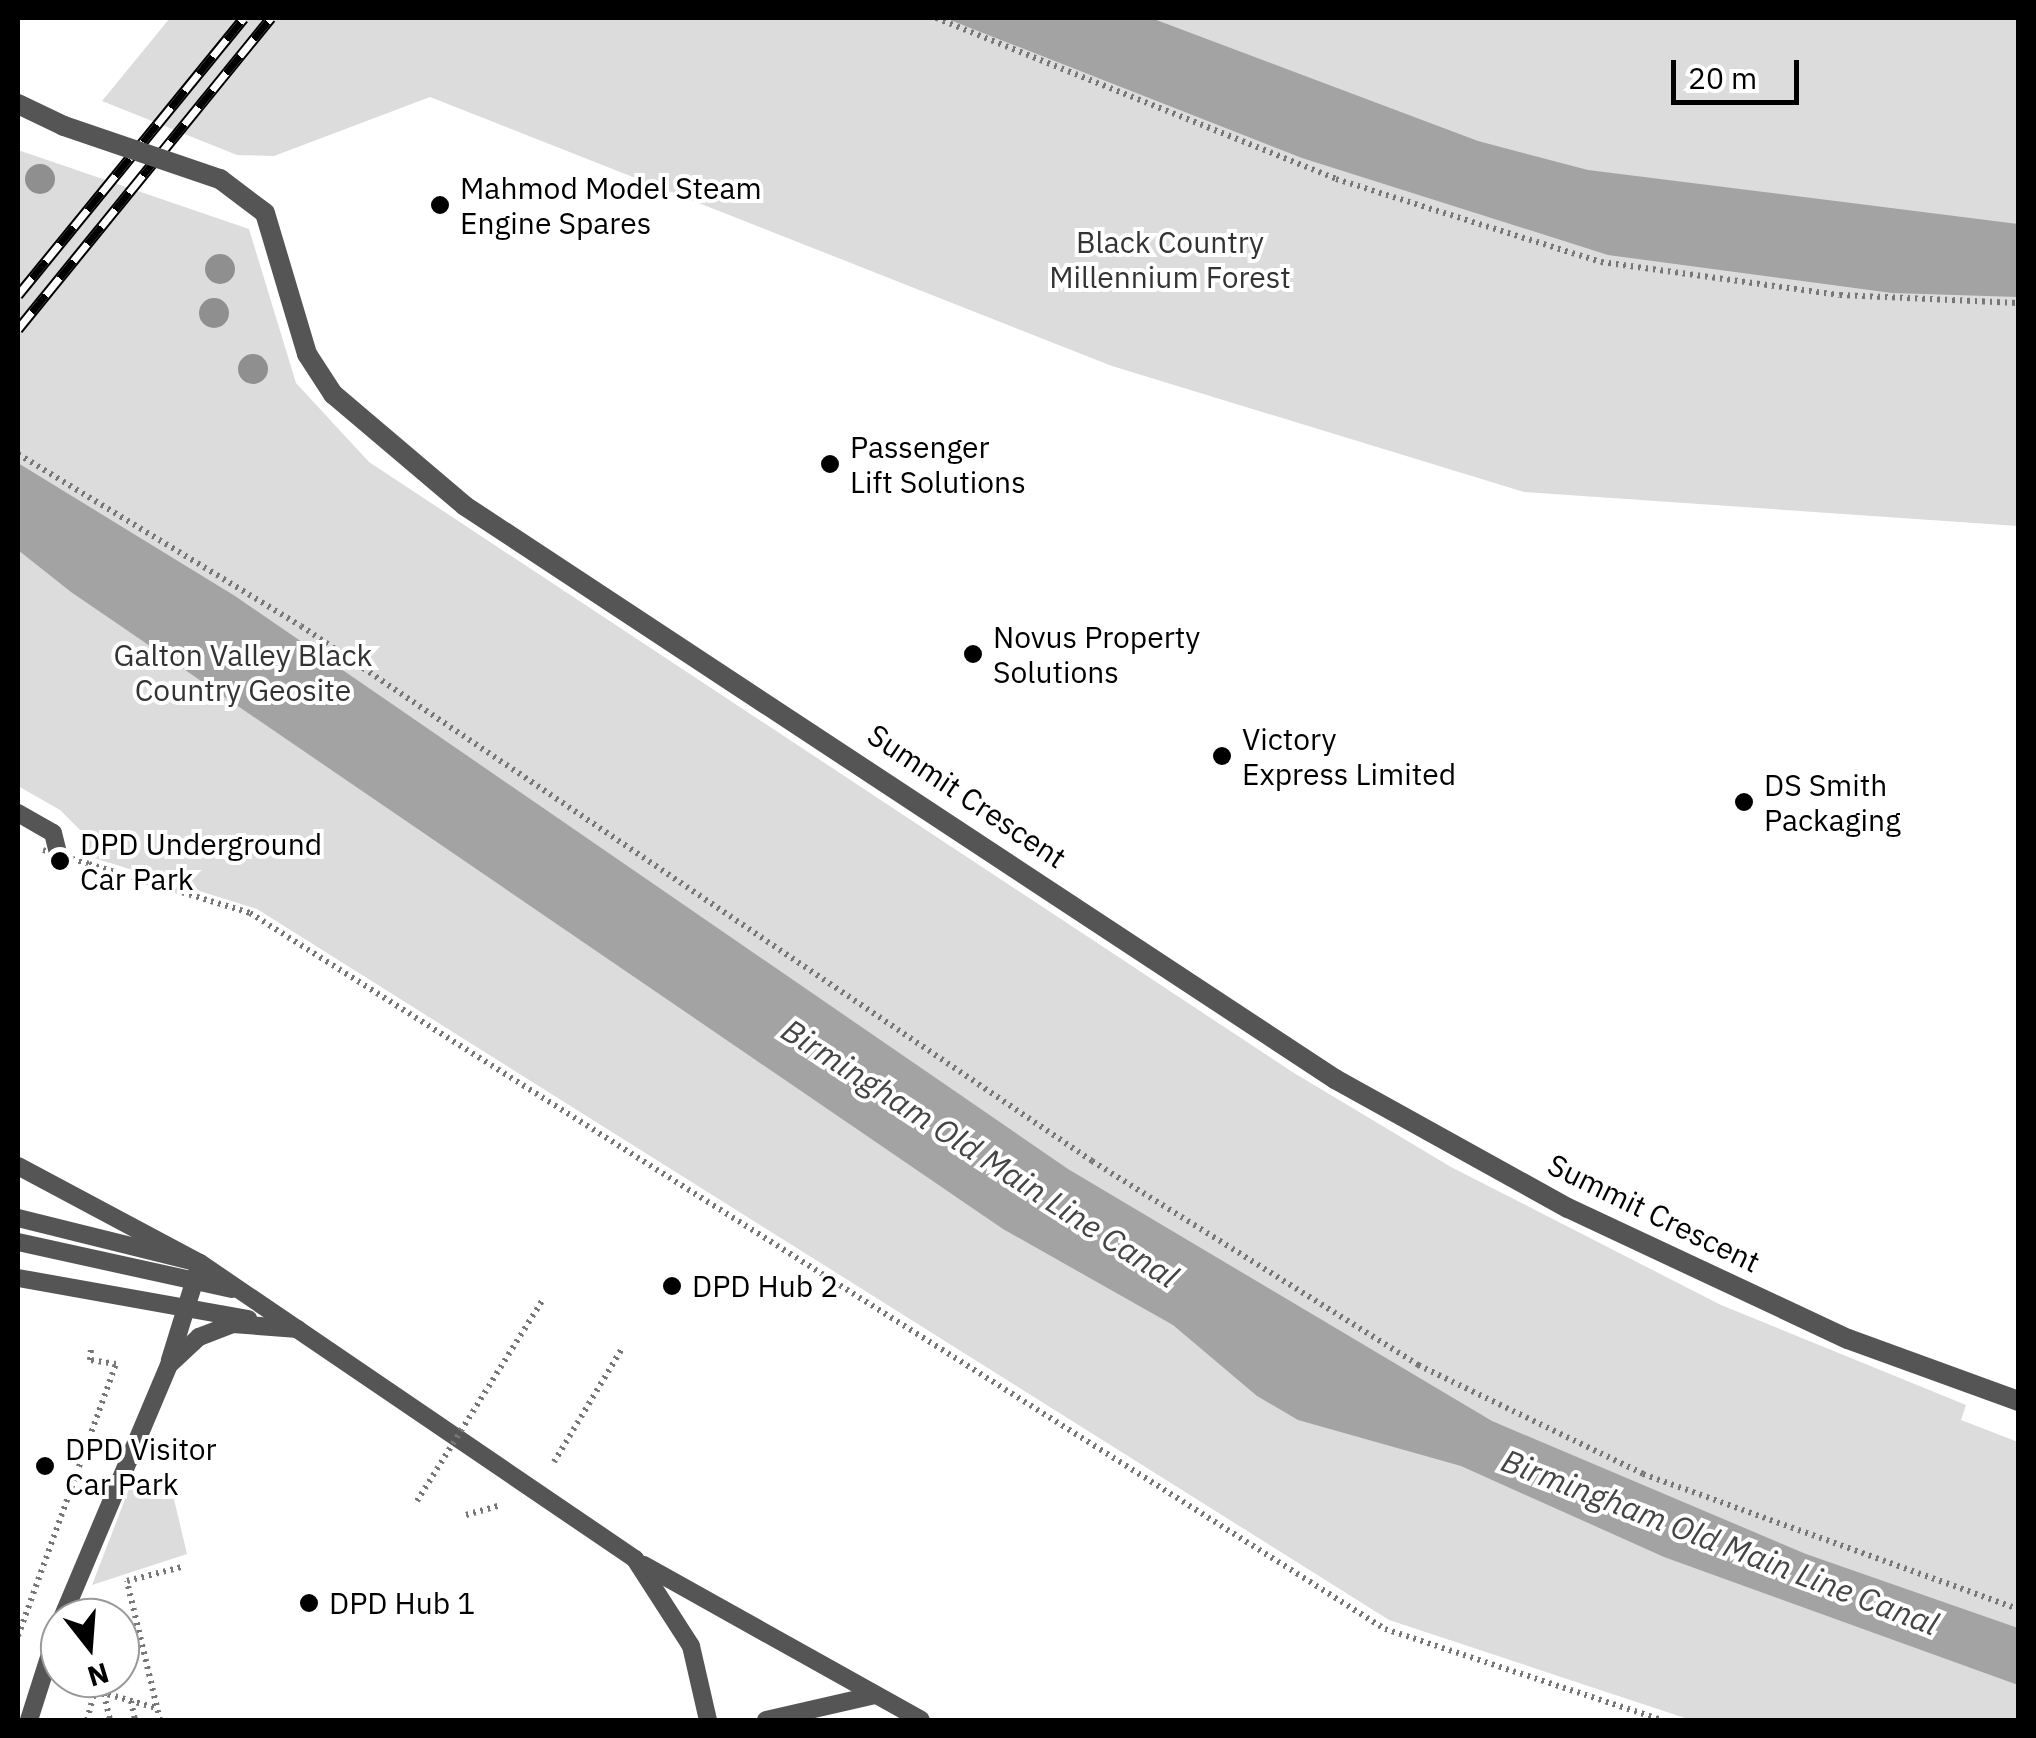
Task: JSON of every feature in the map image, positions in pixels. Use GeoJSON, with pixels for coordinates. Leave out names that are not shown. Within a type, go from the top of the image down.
{"type":"FeatureCollection","features":[{"type":"Feature","properties":{"kind":"street","name":"Summit Crescent"},"geometry":{"type":"LineString","coordinates":[[18,104],[64,126],[220,179],[266,213],[306,354],[332,394],[465,506],[1335,1079],[1568,1208],[1848,1339],[2018,1401]]}},
{"type":"Feature","properties":{"kind":"lane"},"geometry":{"type":"LineString","coordinates":[[18,812],[53,833],[60,861]]}},
{"type":"Feature","properties":{"kind":"lane"},"geometry":{"type":"LineString","coordinates":[[18,1166],[198,1272]]}},
{"type":"Feature","properties":{"kind":"lane"},"geometry":{"type":"LineString","coordinates":[[18,1218],[198,1272],[246,1292],[308,1331],[635,1560],[920,1720]]}},
{"type":"Feature","properties":{"kind":"lane"},"geometry":{"type":"LineString","coordinates":[[18,1242],[198,1272]]}},
{"type":"Feature","properties":{"kind":"lane"},"geometry":{"type":"LineString","coordinates":[[71,1598],[169,1365],[198,1272]]}},
{"type":"Feature","properties":{"kind":"lane"},"geometry":{"type":"LineString","coordinates":[[18,1278],[308,1331]]}},
{"type":"Feature","properties":{"kind":"lane"},"geometry":{"type":"LineString","coordinates":[[169,1365],[200,1337],[263,1322]]}},
{"type":"Feature","properties":{"kind":"lane"},"geometry":{"type":"LineString","coordinates":[[635,1560],[691,1646],[708,1720]]}},
{"type":"Feature","properties":{"kind":"lane"},"geometry":{"type":"LineString","coordinates":[[29,1720],[40,1686]]}},
{"type":"Feature","properties":{"kind":"lane"},"geometry":{"type":"LineString","coordinates":[[766,1720],[874,1694]]}},
{"type":"Feature","properties":{"kind":"path"},"geometry":{"type":"LineString","coordinates":[[936,18],[1336,179],[1601,262],[1840,295],[2018,303]]}},
{"type":"Feature","properties":{"kind":"path"},"geometry":{"type":"LineString","coordinates":[[18,454],[301,626],[1092,1162],[1418,1365],[1643,1474],[2018,1609]]}},
{"type":"Feature","properties":{"kind":"path"},"geometry":{"type":"LineString","coordinates":[[43,850],[250,913],[1385,1629],[1660,1720]]}},
{"type":"Feature","properties":{"kind":"path"},"geometry":{"type":"LineString","coordinates":[[417,1501],[542,1301]]}},
{"type":"Feature","properties":{"kind":"path"},"geometry":{"type":"LineString","coordinates":[[18,1636],[116,1364],[90,1360],[92,1349]]}},
{"type":"Feature","properties":{"kind":"path"},"geometry":{"type":"LineString","coordinates":[[554,1462],[621,1350]]}},
{"type":"Feature","properties":{"kind":"path"},"geometry":{"type":"LineString","coordinates":[[466,1515],[518,1501]]}},
{"type":"Feature","properties":{"kind":"path"},"geometry":{"type":"LineString","coordinates":[[160,1720],[127,1581],[182,1567]]}},
{"type":"Feature","properties":{"kind":"path"},"geometry":{"type":"LineString","coordinates":[[119,1698],[157,1709]]}},
{"type":"Feature","properties":{"kind":"path"},"geometry":{"type":"LineString","coordinates":[[131,1701],[136,1720]]}},
{"type":"Feature","properties":{"kind":"green space","name":"Black Country Millennium Forest"},"geometry":{"type":"Polygon","coordinates":[[[170,18],[2018,18],[2018,526],[1524,492],[1112,366],[430,97],[274,156],[237,155],[102,101],[170,18]]]}},
{"type":"Feature","properties":{"kind":"green space","name":"Galton Valley Black Country Geosite"},"geometry":{"type":"Polygon","coordinates":[[[18,150],[249,229],[296,383],[369,462],[1294,1073],[1451,1167],[1721,1305],[1966,1405],[1961,1420],[2018,1442],[2018,1720],[1691,1720],[1389,1620],[257,909],[91,857],[86,836],[60,810],[18,786],[18,150]]]}},
{"type":"Feature","properties":{"kind":"green space"},"geometry":{"type":"Polygon","coordinates":[[[169,1478],[187,1554],[92,1585],[129,1489],[169,1478]]]}},
{"type":"Feature","properties":{"kind":"water"},"geometry":{"type":"Polygon","coordinates":[[[945,18],[1151,18],[1478,141],[1588,170],[2018,224],[2018,297],[1892,293],[1608,255],[1302,158],[945,18]]]}},
{"type":"Feature","properties":{"kind":"water","name":"Birmingham Old Main Line Canal"},"geometry":{"type":"Polygon","coordinates":[[[18,463],[235,596],[1068,1169],[1492,1421],[1806,1554],[2018,1628],[2018,1685],[1664,1557],[1461,1466],[1298,1420],[1257,1396],[1173,1325],[1003,1229],[71,592],[18,550],[18,463]]]}},
{"type":"Feature","properties":{"kind":"railway"},"geometry":{"type":"LineString","coordinates":[[18,295],[244,18]]}},
{"type":"Feature","properties":{"kind":"railway"},"geometry":{"type":"LineString","coordinates":[[18,329],[271,18]]}},
{"type":"Feature","properties":{"kind":"place","name":"Mahmod Model Steam Engine Spares"},"geometry":{"type":"Point","coordinates":[440,205]}},
{"type":"Feature","properties":{"kind":"place","name":"Passenger Lift Solutions"},"geometry":{"type":"Point","coordinates":[830,464]}},
{"type":"Feature","properties":{"kind":"place","name":"Novus Property Solutions"},"geometry":{"type":"Point","coordinates":[973,654]}},
{"type":"Feature","properties":{"kind":"place","name":"Victory Express Limited"},"geometry":{"type":"Point","coordinates":[1222,756]}},
{"type":"Feature","properties":{"kind":"place","name":"DS Smith Packaging"},"geometry":{"type":"Point","coordinates":[1744,802]}},
{"type":"Feature","properties":{"kind":"place","name":"DPD Underground Car Park"},"geometry":{"type":"Point","coordinates":[60,861]}},
{"type":"Feature","properties":{"kind":"place","name":"DPD Hub 2"},"geometry":{"type":"Point","coordinates":[672,1286]}},
{"type":"Feature","properties":{"kind":"place","name":"DPD Visitor Car Park"},"geometry":{"type":"Point","coordinates":[45,1466]}},
{"type":"Feature","properties":{"kind":"place","name":"DPD Hub 1"},"geometry":{"type":"Point","coordinates":[309,1603]}}]}
